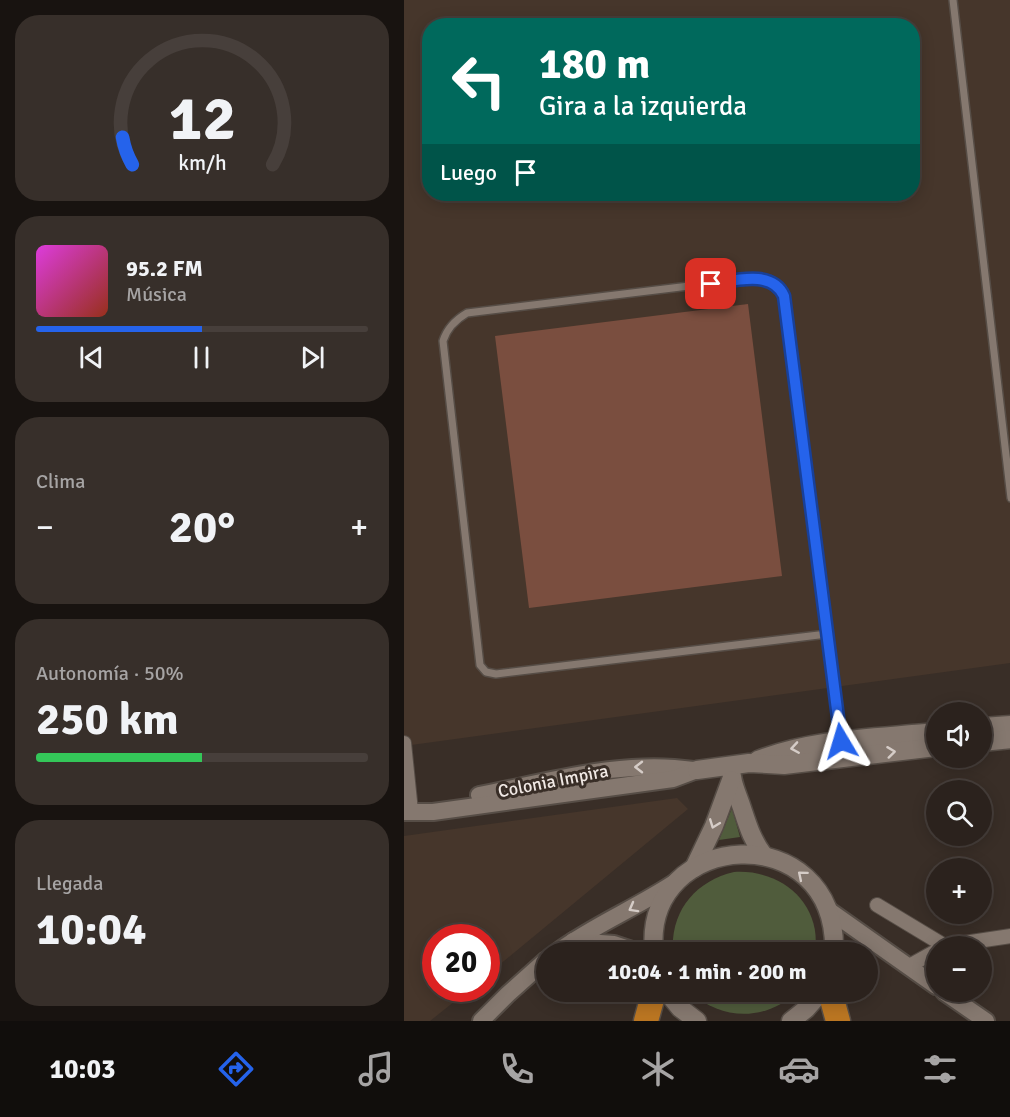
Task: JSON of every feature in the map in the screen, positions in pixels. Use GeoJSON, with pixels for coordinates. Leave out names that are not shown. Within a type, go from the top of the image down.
{"type":"FeatureCollection","features":[{"type":"Feature","properties":{"kind":"highway"},"geometry":{"type":"LineString","coordinates":[[646,1021],[651,1002]]}},
{"type":"Feature","properties":{"kind":"highway"},"geometry":{"type":"LineString","coordinates":[[833,1002],[838,1021]]}},
{"type":"Feature","properties":{"kind":"main road"},"geometry":{"type":"LineString","coordinates":[[992,727],[1010,725]]}},
{"type":"Feature","properties":{"kind":"main road","name":"Colonia Impira"},"geometry":{"type":"LineString","coordinates":[[737,770],[783,750],[841,741],[926,733]]}},
{"type":"Feature","properties":{"kind":"main road"},"geometry":{"type":"LineString","coordinates":[[992,741],[1010,739]]}},
{"type":"Feature","properties":{"kind":"main road","name":"Colonia Impira"},"geometry":{"type":"LineString","coordinates":[[697,770],[737,770],[926,748]]}},
{"type":"Feature","properties":{"kind":"main road"},"geometry":{"type":"LineString","coordinates":[[737,770],[747,828],[754,843],[764,856]]}},
{"type":"Feature","properties":{"kind":"main road"},"geometry":{"type":"LineString","coordinates":[[689,873],[737,770]]}},
{"type":"Feature","properties":{"kind":"main road"},"geometry":{"type":"LineString","coordinates":[[654,942],[654,930],[658,916],[672,889],[689,873],[715,859],[736,854],[764,856],[780,861],[801,874],[820,896],[827,909],[832,923],[833,942]]}},
{"type":"Feature","properties":{"kind":"main road"},"geometry":{"type":"LineString","coordinates":[[675,1002],[697,1021]]}},
{"type":"Feature","properties":{"kind":"main road"},"geometry":{"type":"LineString","coordinates":[[791,1021],[812,1002]]}},
{"type":"Feature","properties":{"kind":"street"},"geometry":{"type":"LineString","coordinates":[[404,743],[408,812]]}},
{"type":"Feature","properties":{"kind":"street","name":"Colonia Impira"},"geometry":{"type":"LineString","coordinates":[[408,812],[433,812],[673,779],[697,770]]}},
{"type":"Feature","properties":{"kind":"street"},"geometry":{"type":"LineString","coordinates":[[572,941],[655,896],[689,873]]}},
{"type":"Feature","properties":{"kind":"street"},"geometry":{"type":"LineString","coordinates":[[877,905],[928,936]]}},
{"type":"Feature","properties":{"kind":"street"},"geometry":{"type":"LineString","coordinates":[[827,909],[926,979]]}},
{"type":"Feature","properties":{"kind":"street"},"geometry":{"type":"LineString","coordinates":[[992,939],[1010,936]]}},
{"type":"Feature","properties":{"kind":"street"},"geometry":{"type":"LineString","coordinates":[[572,941],[586,942]]}},
{"type":"Feature","properties":{"kind":"street"},"geometry":{"type":"LineString","coordinates":[[909,966],[926,957]]}},
{"type":"Feature","properties":{"kind":"street"},"geometry":{"type":"LineString","coordinates":[[481,1021],[536,969]]}},
{"type":"Feature","properties":{"kind":"street"},"geometry":{"type":"LineString","coordinates":[[958,1002],[986,1021]]}},
{"type":"Feature","properties":{"kind":"lane"},"geometry":{"type":"LineString","coordinates":[[953,0],[1010,498]]}},
{"type":"Feature","properties":{"kind":"lane"},"geometry":{"type":"LineString","coordinates":[[827,634],[496,674],[486,672],[480,664],[443,341],[446,331],[457,318],[479,312],[755,278],[767,280],[780,289],[784,296],[841,741]]}},
{"type":"Feature","properties":{"kind":"shaded area"},"geometry":{"type":"Polygon","coordinates":[[[404,0],[1010,0],[1010,663],[404,746],[404,0]]]}},
{"type":"Feature","properties":{"kind":"shaded area"},"geometry":{"type":"Polygon","coordinates":[[[677,798],[688,809],[500,964],[500,924],[422,924],[422,1002],[454,1002],[430,1021],[404,1021],[404,836],[677,798]]]}},
{"type":"Feature","properties":{"kind":"green space"},"geometry":{"type":"Polygon","coordinates":[[[732,808],[740,837],[719,840],[732,808]]]}},
{"type":"Feature","properties":{"kind":"green space"},"geometry":{"type":"Polygon","coordinates":[[[734,872],[751,873],[767,876],[782,883],[805,904],[812,918],[815,942],[673,942],[676,924],[688,900],[720,876],[734,872]]]}},
{"type":"Feature","properties":{"kind":"green space"},"geometry":{"type":"Polygon","coordinates":[[[703,1002],[785,1002],[772,1008],[744,1014],[716,1008],[703,1002]]]}},
{"type":"Feature","properties":{"kind":"building"},"geometry":{"type":"Polygon","coordinates":[[[748,304],[782,576],[529,608],[495,336],[748,304]]]}},
{"type":"Feature","properties":{"kind":"route"},"geometry":{"type":"LineString","coordinates":[[711,284],[755,278],[767,280],[780,289],[784,296],[841,741]]}}]}
